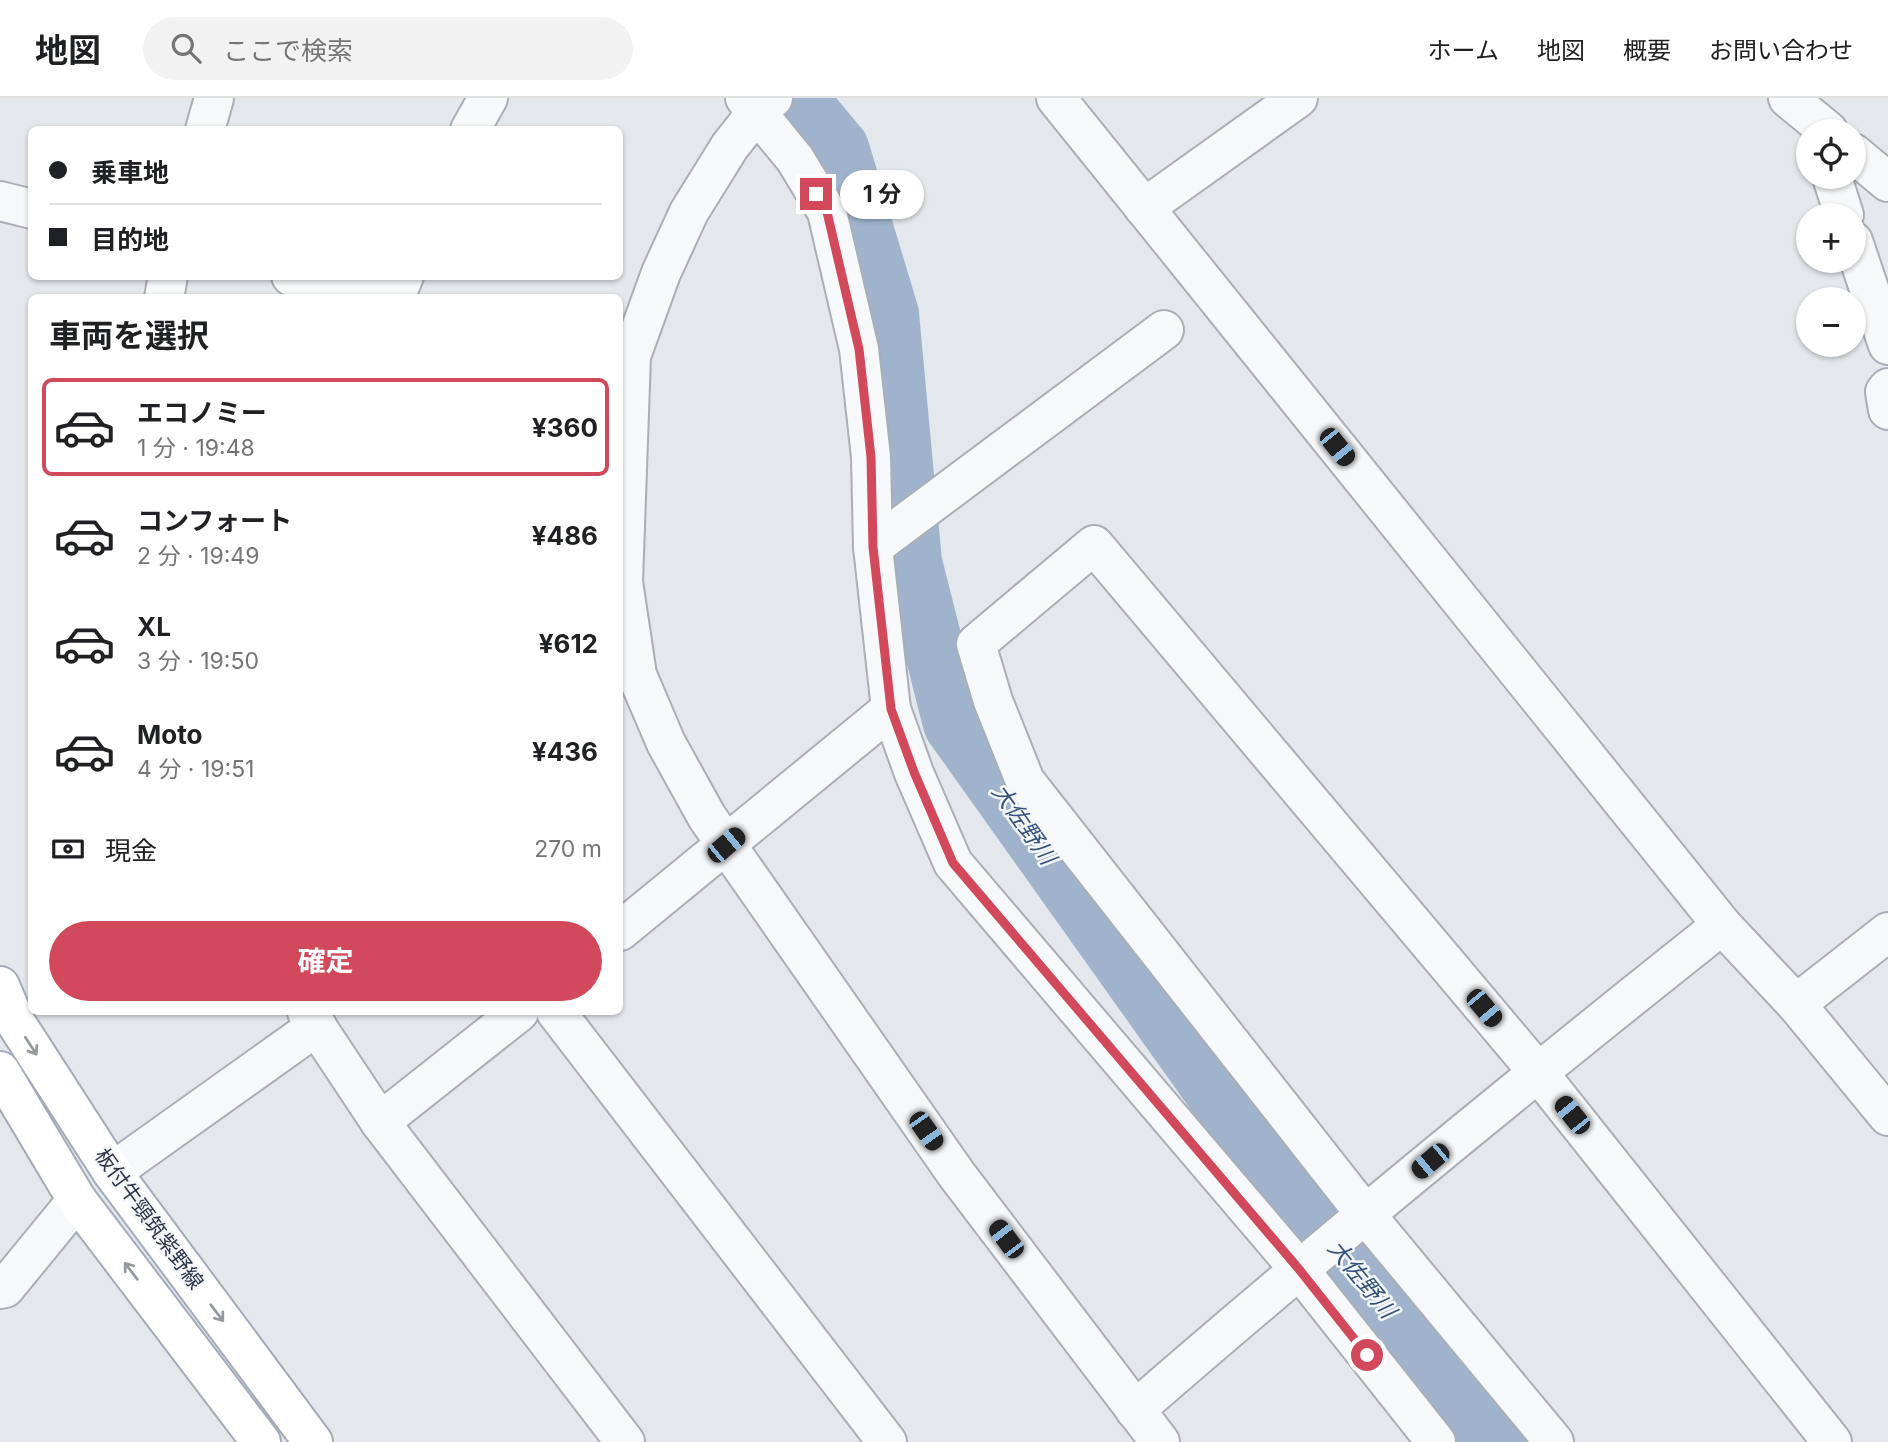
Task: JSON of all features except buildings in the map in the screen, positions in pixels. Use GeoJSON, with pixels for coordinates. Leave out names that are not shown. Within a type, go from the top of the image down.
{"type":"FeatureCollection","features":[{"type":"Feature","properties":{"kind":"main road","name":"板付牛頸筑紫野線"},"geometry":{"type":"LineString","coordinates":[[0,986],[16,1023],[113,1172],[313,1442]]}},
{"type":"Feature","properties":{"kind":"main road","name":"板付牛頸筑紫野線"},"geometry":{"type":"LineString","coordinates":[[0,1071],[77,1200],[261,1442]]}},
{"type":"Feature","properties":{"kind":"street"},"geometry":{"type":"LineString","coordinates":[[206,126],[214,98]]}},
{"type":"Feature","properties":{"kind":"street"},"geometry":{"type":"LineString","coordinates":[[472,126],[488,98]]}},
{"type":"Feature","properties":{"kind":"street"},"geometry":{"type":"LineString","coordinates":[[1056,98],[1722,925],[1796,1004],[1888,1116]]}},
{"type":"Feature","properties":{"kind":"street"},"geometry":{"type":"LineString","coordinates":[[1144,208],[1298,98]]}},
{"type":"Feature","properties":{"kind":"street"},"geometry":{"type":"LineString","coordinates":[[1160,1442],[957,1175],[706,817],[666,743],[637,676],[623,582],[625,355],[689,212],[758,103],[827,212],[843,273],[859,349],[871,457],[873,547],[891,709],[914,772],[953,863],[1298,1268],[1436,1442]]}},
{"type":"Feature","properties":{"kind":"street"},"geometry":{"type":"LineString","coordinates":[[1866,163],[1888,181]]}},
{"type":"Feature","properties":{"kind":"street"},"geometry":{"type":"LineString","coordinates":[[0,201],[28,208]]}},
{"type":"Feature","properties":{"kind":"street"},"geometry":{"type":"LineString","coordinates":[[1864,273],[1888,345]]}},
{"type":"Feature","properties":{"kind":"street"},"geometry":{"type":"LineString","coordinates":[[307,280],[361,294]]}},
{"type":"Feature","properties":{"kind":"street"},"geometry":{"type":"LineString","coordinates":[[873,547],[1164,330]]}},
{"type":"Feature","properties":{"kind":"street"},"geometry":{"type":"LineString","coordinates":[[1888,388],[1885,391],[1888,410]]}},
{"type":"Feature","properties":{"kind":"street"},"geometry":{"type":"LineString","coordinates":[[1554,1442],[1365,1214],[1025,781],[993,701],[976,644],[1094,545],[1537,1071],[1832,1442]]}},
{"type":"Feature","properties":{"kind":"street"},"geometry":{"type":"LineString","coordinates":[[623,929],[891,709]]}},
{"type":"Feature","properties":{"kind":"street"},"geometry":{"type":"LineString","coordinates":[[1135,1410],[1298,1268],[1537,1071],[1722,925]]}},
{"type":"Feature","properties":{"kind":"street"},"geometry":{"type":"LineString","coordinates":[[1796,1004],[1888,932]]}},
{"type":"Feature","properties":{"kind":"street"},"geometry":{"type":"LineString","coordinates":[[380,1122],[515,1015]]}},
{"type":"Feature","properties":{"kind":"street"},"geometry":{"type":"LineString","coordinates":[[558,1015],[887,1442]]}},
{"type":"Feature","properties":{"kind":"street"},"geometry":{"type":"LineString","coordinates":[[113,1172],[312,1019],[380,1122],[625,1442]]}},
{"type":"Feature","properties":{"kind":"street"},"geometry":{"type":"LineString","coordinates":[[0,1289],[5,1288],[77,1200]]}},
{"type":"Feature","properties":{"kind":"waterway","name":"大佐野川"},"geometry":{"type":"LineString","coordinates":[[797,98],[839,148],[889,314],[912,562],[953,724],[1257,1151],[1496,1442]]}},
{"type":"Feature","properties":{"kind":"route"},"geometry":{"type":"LineString","coordinates":[[816,194],[827,212],[859,349],[871,457],[873,547],[891,709],[914,772],[953,863],[1298,1268],[1367,1355]]}}]}
